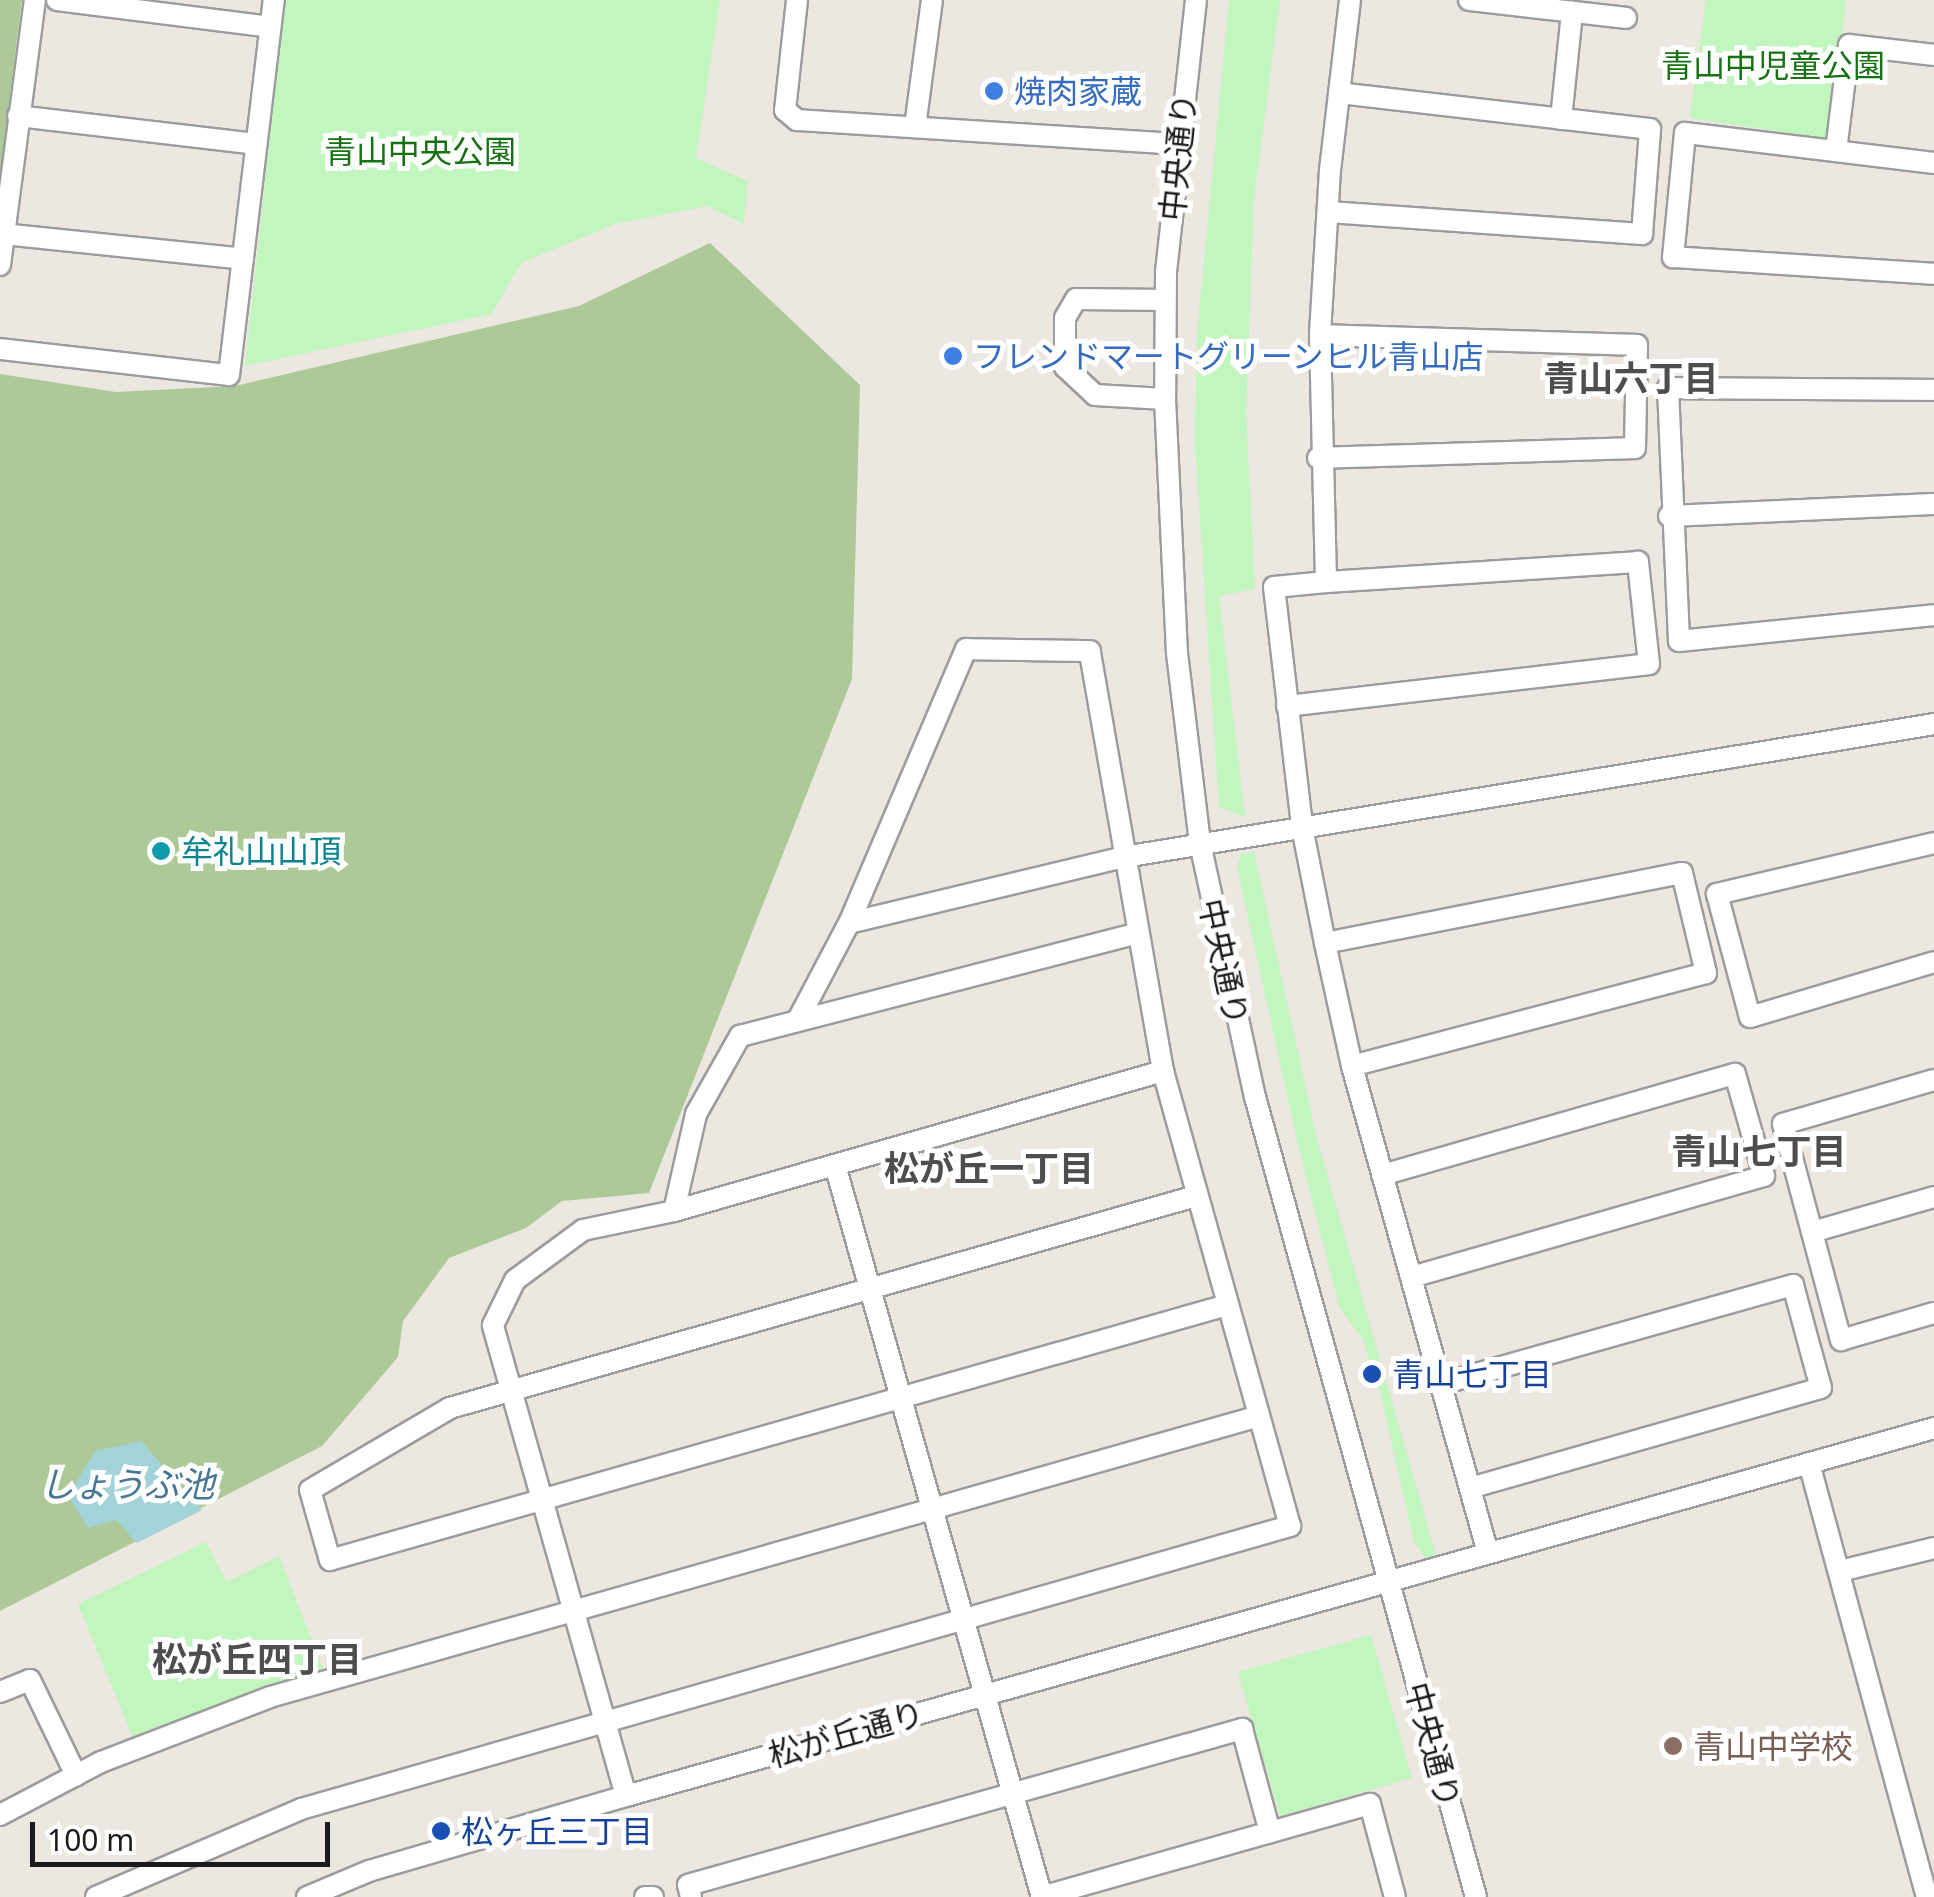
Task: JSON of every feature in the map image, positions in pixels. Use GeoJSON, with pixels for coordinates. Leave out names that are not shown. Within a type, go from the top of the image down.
{"type":"FeatureCollection","features":[{"type":"Feature","properties":{"kind":"street"},"geometry":{"type":"LineString","coordinates":[[0,265],[35,0]]}},
{"type":"Feature","properties":{"kind":"street"},"geometry":{"type":"LineString","coordinates":[[57,0],[270,27]]}},
{"type":"Feature","properties":{"kind":"street"},"geometry":{"type":"LineString","coordinates":[[0,349],[229,374],[274,0]]}},
{"type":"Feature","properties":{"kind":"street"},"geometry":{"type":"LineString","coordinates":[[797,0],[786,110],[797,120],[1178,144]]}},
{"type":"Feature","properties":{"kind":"street"},"geometry":{"type":"LineString","coordinates":[[915,127],[932,0]]}},
{"type":"Feature","properties":{"kind":"street","name":"中央通り"},"geometry":{"type":"LineString","coordinates":[[1196,0],[1178,144],[1165,300],[1165,399],[1177,653],[1200,844],[1227,988],[1476,1897]]}},
{"type":"Feature","properties":{"kind":"street"},"geometry":{"type":"LineString","coordinates":[[1326,582],[1318,458],[1320,335],[1328,212],[1350,0]]}},
{"type":"Feature","properties":{"kind":"street"},"geometry":{"type":"LineString","coordinates":[[1469,0],[1626,18]]}},
{"type":"Feature","properties":{"kind":"street"},"geometry":{"type":"LineString","coordinates":[[1561,119],[1572,12]]}},
{"type":"Feature","properties":{"kind":"street"},"geometry":{"type":"LineString","coordinates":[[1836,151],[1849,46],[1934,56]]}},
{"type":"Feature","properties":{"kind":"street"},"geometry":{"type":"LineString","coordinates":[[1328,212],[1642,234],[1650,129],[1339,93]]}},
{"type":"Feature","properties":{"kind":"street"},"geometry":{"type":"LineString","coordinates":[[18,116],[256,144]]}},
{"type":"Feature","properties":{"kind":"street"},"geometry":{"type":"LineString","coordinates":[[1934,162],[1685,133],[1673,257],[1934,274]]}},
{"type":"Feature","properties":{"kind":"street"},"geometry":{"type":"LineString","coordinates":[[3,234],[243,259]]}},
{"type":"Feature","properties":{"kind":"street"},"geometry":{"type":"LineString","coordinates":[[1165,300],[1076,299],[1065,318],[1064,367],[1095,395],[1165,399]]}},
{"type":"Feature","properties":{"kind":"street"},"geometry":{"type":"LineString","coordinates":[[1318,458],[1635,448],[1637,359],[1637,344],[1320,335]]}},
{"type":"Feature","properties":{"kind":"street"},"geometry":{"type":"LineString","coordinates":[[1934,390],[1668,388],[1669,516],[1679,641],[1934,616]]}},
{"type":"Feature","properties":{"kind":"street"},"geometry":{"type":"LineString","coordinates":[[1669,516],[1934,504]]}},
{"type":"Feature","properties":{"kind":"street"},"geometry":{"type":"LineString","coordinates":[[1287,706],[1649,664],[1638,562],[1274,587],[1287,706],[1302,828],[1324,943],[1352,1066],[1488,1554]]}},
{"type":"Feature","properties":{"kind":"street"},"geometry":{"type":"LineString","coordinates":[[96,1897],[301,1808],[1290,1526],[1163,1071],[1090,651],[966,649],[849,924],[799,1018]]}},
{"type":"Feature","properties":{"kind":"street"},"geometry":{"type":"LineString","coordinates":[[849,924],[1124,857],[1934,724]]}},
{"type":"Feature","properties":{"kind":"street"},"geometry":{"type":"LineString","coordinates":[[1934,843],[1716,894],[1750,1016],[1934,962]]}},
{"type":"Feature","properties":{"kind":"street"},"geometry":{"type":"LineString","coordinates":[[1324,943],[1682,873],[1706,973],[1352,1066]]}},
{"type":"Feature","properties":{"kind":"street"},"geometry":{"type":"LineString","coordinates":[[674,1211],[696,1114],[740,1036],[1137,932]]}},
{"type":"Feature","properties":{"kind":"street"},"geometry":{"type":"LineString","coordinates":[[626,1796],[493,1325],[515,1280],[583,1230],[674,1211],[1163,1071]]}},
{"type":"Feature","properties":{"kind":"street"},"geometry":{"type":"LineString","coordinates":[[1382,1175],[1735,1074],[1764,1176],[1411,1277]]}},
{"type":"Feature","properties":{"kind":"street"},"geometry":{"type":"LineString","coordinates":[[1934,1080],[1783,1124],[1841,1340],[1934,1313]]}},
{"type":"Feature","properties":{"kind":"street"},"geometry":{"type":"LineString","coordinates":[[835,1165],[1041,1897],[1370,1804],[1395,1897]]}},
{"type":"Feature","properties":{"kind":"street"},"geometry":{"type":"LineString","coordinates":[[1196,1196],[450,1408],[310,1490],[330,1560],[1227,1305]]}},
{"type":"Feature","properties":{"kind":"street"},"geometry":{"type":"LineString","coordinates":[[1812,1232],[1934,1197]]}},
{"type":"Feature","properties":{"kind":"street"},"geometry":{"type":"LineString","coordinates":[[1441,1384],[1792,1285],[1822,1388],[1470,1488]]}},
{"type":"Feature","properties":{"kind":"street"},"geometry":{"type":"LineString","coordinates":[[0,1816],[76,1775],[270,1697],[1259,1416]]}},
{"type":"Feature","properties":{"kind":"street","name":"松が丘通り"},"geometry":{"type":"LineString","coordinates":[[308,1897],[369,1871],[626,1796],[1934,1428]]}},
{"type":"Feature","properties":{"kind":"street"},"geometry":{"type":"LineString","coordinates":[[1809,1464],[1927,1897]]}},
{"type":"Feature","properties":{"kind":"street"},"geometry":{"type":"LineString","coordinates":[[1840,1572],[1934,1548]]}},
{"type":"Feature","properties":{"kind":"street"},"geometry":{"type":"LineString","coordinates":[[0,1692],[30,1680],[76,1775]]}},
{"type":"Feature","properties":{"kind":"street"},"geometry":{"type":"LineString","coordinates":[[691,1897],[688,1885],[1242,1728],[1270,1832]]}},
{"type":"Feature","properties":{"kind":"street"},"geometry":{"type":"LineString","coordinates":[[645,1897],[653,1897]]}},
{"type":"Feature","properties":{"kind":"green space"},"geometry":{"type":"Polygon","coordinates":[[[0,0],[22,0],[0,173],[0,0]]]}},
{"type":"Feature","properties":{"kind":"green space","name":"青山中央公園"},"geometry":{"type":"Polygon","coordinates":[[[285,0],[720,0],[696,158],[748,181],[744,224],[707,206],[615,224],[521,263],[492,314],[245,366],[285,0]]]}},
{"type":"Feature","properties":{"kind":"green space"},"geometry":{"type":"Polygon","coordinates":[[[1229,0],[1280,0],[1254,199],[1246,412],[1255,589],[1219,596],[1245,817],[1219,807],[1195,444],[1197,334],[1229,0]]]}},
{"type":"Feature","properties":{"kind":"green space","name":"青山中児童公園"},"geometry":{"type":"Polygon","coordinates":[[[1706,0],[1846,0],[1829,139],[1690,118],[1706,0]]]}},
{"type":"Feature","properties":{"kind":"green space"},"geometry":{"type":"Polygon","coordinates":[[[710,243],[860,385],[852,679],[649,1193],[562,1201],[526,1228],[449,1258],[403,1321],[398,1357],[322,1446],[0,1611],[0,374],[116,392],[235,386],[579,306],[710,243]]]}},
{"type":"Feature","properties":{"kind":"green space"},"geometry":{"type":"Polygon","coordinates":[[[1254,851],[1317,1139],[1437,1558],[1426,1558],[1414,1542],[1381,1396],[1362,1338],[1340,1309],[1298,1145],[1237,867],[1241,854],[1254,851]]]}},
{"type":"Feature","properties":{"kind":"green space"},"geometry":{"type":"Polygon","coordinates":[[[206,1542],[227,1582],[279,1556],[325,1674],[134,1741],[78,1604],[206,1542]]]}},
{"type":"Feature","properties":{"kind":"green space"},"geometry":{"type":"Polygon","coordinates":[[[1371,1635],[1412,1778],[1280,1816],[1238,1672],[1371,1635]]]}},
{"type":"Feature","properties":{"kind":"water","name":"しょうぶ池"},"geometry":{"type":"Polygon","coordinates":[[[141,1441],[202,1510],[137,1543],[116,1520],[88,1528],[68,1496],[95,1451],[141,1441]]]}},
{"type":"Feature","properties":{"kind":"place","name":"焼肉家蔵"},"geometry":{"type":"Point","coordinates":[994,91]}},
{"type":"Feature","properties":{"kind":"place","name":"フレンドマートグリーンヒル青山店"},"geometry":{"type":"Point","coordinates":[953,356]}},
{"type":"Feature","properties":{"kind":"place","name":"牟礼山山頂"},"geometry":{"type":"Point","coordinates":[161,851]}},
{"type":"Feature","properties":{"kind":"place","name":"青山七丁目"},"geometry":{"type":"Point","coordinates":[1372,1374]}},
{"type":"Feature","properties":{"kind":"place","name":"青山中学校"},"geometry":{"type":"Point","coordinates":[1673,1746]}},
{"type":"Feature","properties":{"kind":"place","name":"松ヶ丘三丁目"},"geometry":{"type":"Point","coordinates":[441,1831]}},
{"type":"Feature","properties":{"kind":"district","name":"青山六丁目"},"geometry":{"type":"Point","coordinates":[1631,378]}},
{"type":"Feature","properties":{"kind":"district","name":"青山七丁目"},"geometry":{"type":"Point","coordinates":[1759,1151]}},
{"type":"Feature","properties":{"kind":"district","name":"松が丘一丁目"},"geometry":{"type":"Point","coordinates":[989,1168]}},
{"type":"Feature","properties":{"kind":"district","name":"松が丘四丁目"},"geometry":{"type":"Point","coordinates":[257,1659]}}]}
